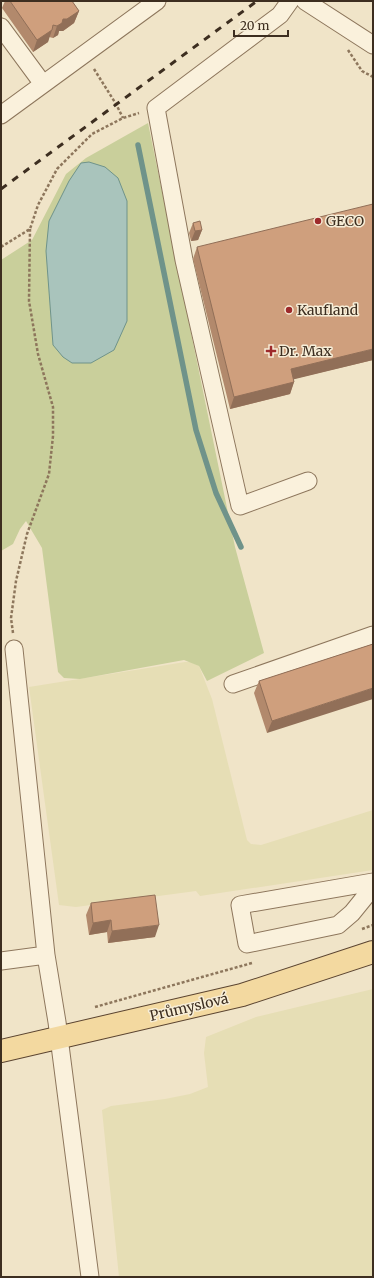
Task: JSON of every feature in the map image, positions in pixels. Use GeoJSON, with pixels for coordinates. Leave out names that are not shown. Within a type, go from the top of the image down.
{"type":"FeatureCollection","features":[{"type":"Feature","properties":{"kind":"main road","name":"Průmyslová"},"geometry":{"type":"LineString","coordinates":[[1,1051],[242,995],[373,952]]}},
{"type":"Feature","properties":{"kind":"street"},"geometry":{"type":"LineString","coordinates":[[1,115],[157,1]]}},
{"type":"Feature","properties":{"kind":"street"},"geometry":{"type":"LineString","coordinates":[[290,1],[280,15],[156,108],[184,260],[240,506],[308,481]]}},
{"type":"Feature","properties":{"kind":"street"},"geometry":{"type":"LineString","coordinates":[[305,1],[373,46]]}},
{"type":"Feature","properties":{"kind":"street"},"geometry":{"type":"LineString","coordinates":[[1,27],[43,84]]}},
{"type":"Feature","properties":{"kind":"street"},"geometry":{"type":"LineString","coordinates":[[233,684],[373,635]]}},
{"type":"Feature","properties":{"kind":"street"},"geometry":{"type":"LineString","coordinates":[[14,649],[46,955],[59,1038],[90,1277]]}},
{"type":"Feature","properties":{"kind":"street"},"geometry":{"type":"LineString","coordinates":[[373,882],[240,905],[247,944],[338,925],[352,913],[373,887]]}},
{"type":"Feature","properties":{"kind":"street"},"geometry":{"type":"LineString","coordinates":[[1,961],[46,955]]}},
{"type":"Feature","properties":{"kind":"path"},"geometry":{"type":"LineString","coordinates":[[84,54],[103,81],[123,118]]}},
{"type":"Feature","properties":{"kind":"path"},"geometry":{"type":"LineString","coordinates":[[14,649],[11,618],[16,581],[27,534],[49,474],[53,436],[53,407],[38,354],[29,301],[30,229],[38,205],[56,169],[92,134],[123,118],[156,108]]}},
{"type":"Feature","properties":{"kind":"path"},"geometry":{"type":"LineString","coordinates":[[1,247],[30,229]]}},
{"type":"Feature","properties":{"kind":"path"},"geometry":{"type":"LineString","coordinates":[[358,930],[373,925]]}},
{"type":"Feature","properties":{"kind":"path"},"geometry":{"type":"LineString","coordinates":[[92,1008],[255,962]]}},
{"type":"Feature","properties":{"kind":"shaded area"},"geometry":{"type":"Polygon","coordinates":[[[191,662],[199,666],[212,699],[247,840],[251,844],[261,845],[373,810],[373,870],[200,896],[196,891],[76,907],[59,905],[29,687],[191,662]]]}},
{"type":"Feature","properties":{"kind":"shaded area"},"geometry":{"type":"Polygon","coordinates":[[[373,989],[373,1277],[119,1277],[102,1110],[111,1106],[190,1094],[208,1087],[204,1053],[206,1037],[256,1017],[373,989]]]}},
{"type":"Feature","properties":{"kind":"green space"},"geometry":{"type":"Polygon","coordinates":[[[148,123],[235,547],[264,653],[207,681],[199,666],[184,660],[80,679],[64,678],[58,672],[42,548],[26,521],[20,529],[13,544],[1,551],[1,260],[32,240],[66,174],[86,158],[148,123]]]}},
{"type":"Feature","properties":{"kind":"water"},"geometry":{"type":"Polygon","coordinates":[[[89,162],[105,167],[118,178],[127,201],[127,321],[114,350],[91,363],[72,363],[63,357],[53,345],[46,251],[49,221],[69,181],[81,163],[89,162]]]}},
{"type":"Feature","properties":{"kind":"building"},"geometry":{"type":"Polygon","coordinates":[[[10,1],[72,1],[79,11],[67,19],[63,19],[62,23],[57,26],[53,25],[52,30],[37,40],[10,1]]]}},
{"type":"Feature","properties":{"kind":"building","name":"Kaufland"},"geometry":{"type":"Polygon","coordinates":[[[373,204],[373,349],[291,369],[294,382],[234,397],[197,247],[373,204]]]}},
{"type":"Feature","properties":{"kind":"building"},"geometry":{"type":"Polygon","coordinates":[[[200,221],[202,230],[195,231],[193,223],[200,221]]]}},
{"type":"Feature","properties":{"kind":"building"},"geometry":{"type":"Polygon","coordinates":[[[373,644],[373,688],[272,721],[259,681],[373,644]]]}},
{"type":"Feature","properties":{"kind":"building"},"geometry":{"type":"Polygon","coordinates":[[[155,895],[159,925],[112,931],[111,920],[93,923],[91,903],[155,895]]]}},
{"type":"Feature","properties":{"kind":"waterway"},"geometry":{"type":"LineString","coordinates":[[138,145],[196,430],[216,493],[241,547]]}},
{"type":"Feature","properties":{"kind":"railway"},"geometry":{"type":"LineString","coordinates":[[1,189],[257,1]]}},
{"type":"Feature","properties":{"kind":"place","name":"GECO"},"geometry":{"type":"Point","coordinates":[318,221]}},
{"type":"Feature","properties":{"kind":"place","name":"Kaufland"},"geometry":{"type":"Point","coordinates":[289,310]}},
{"type":"Feature","properties":{"kind":"place","name":"Dr. Max"},"geometry":{"type":"Point","coordinates":[271,351]}}]}
